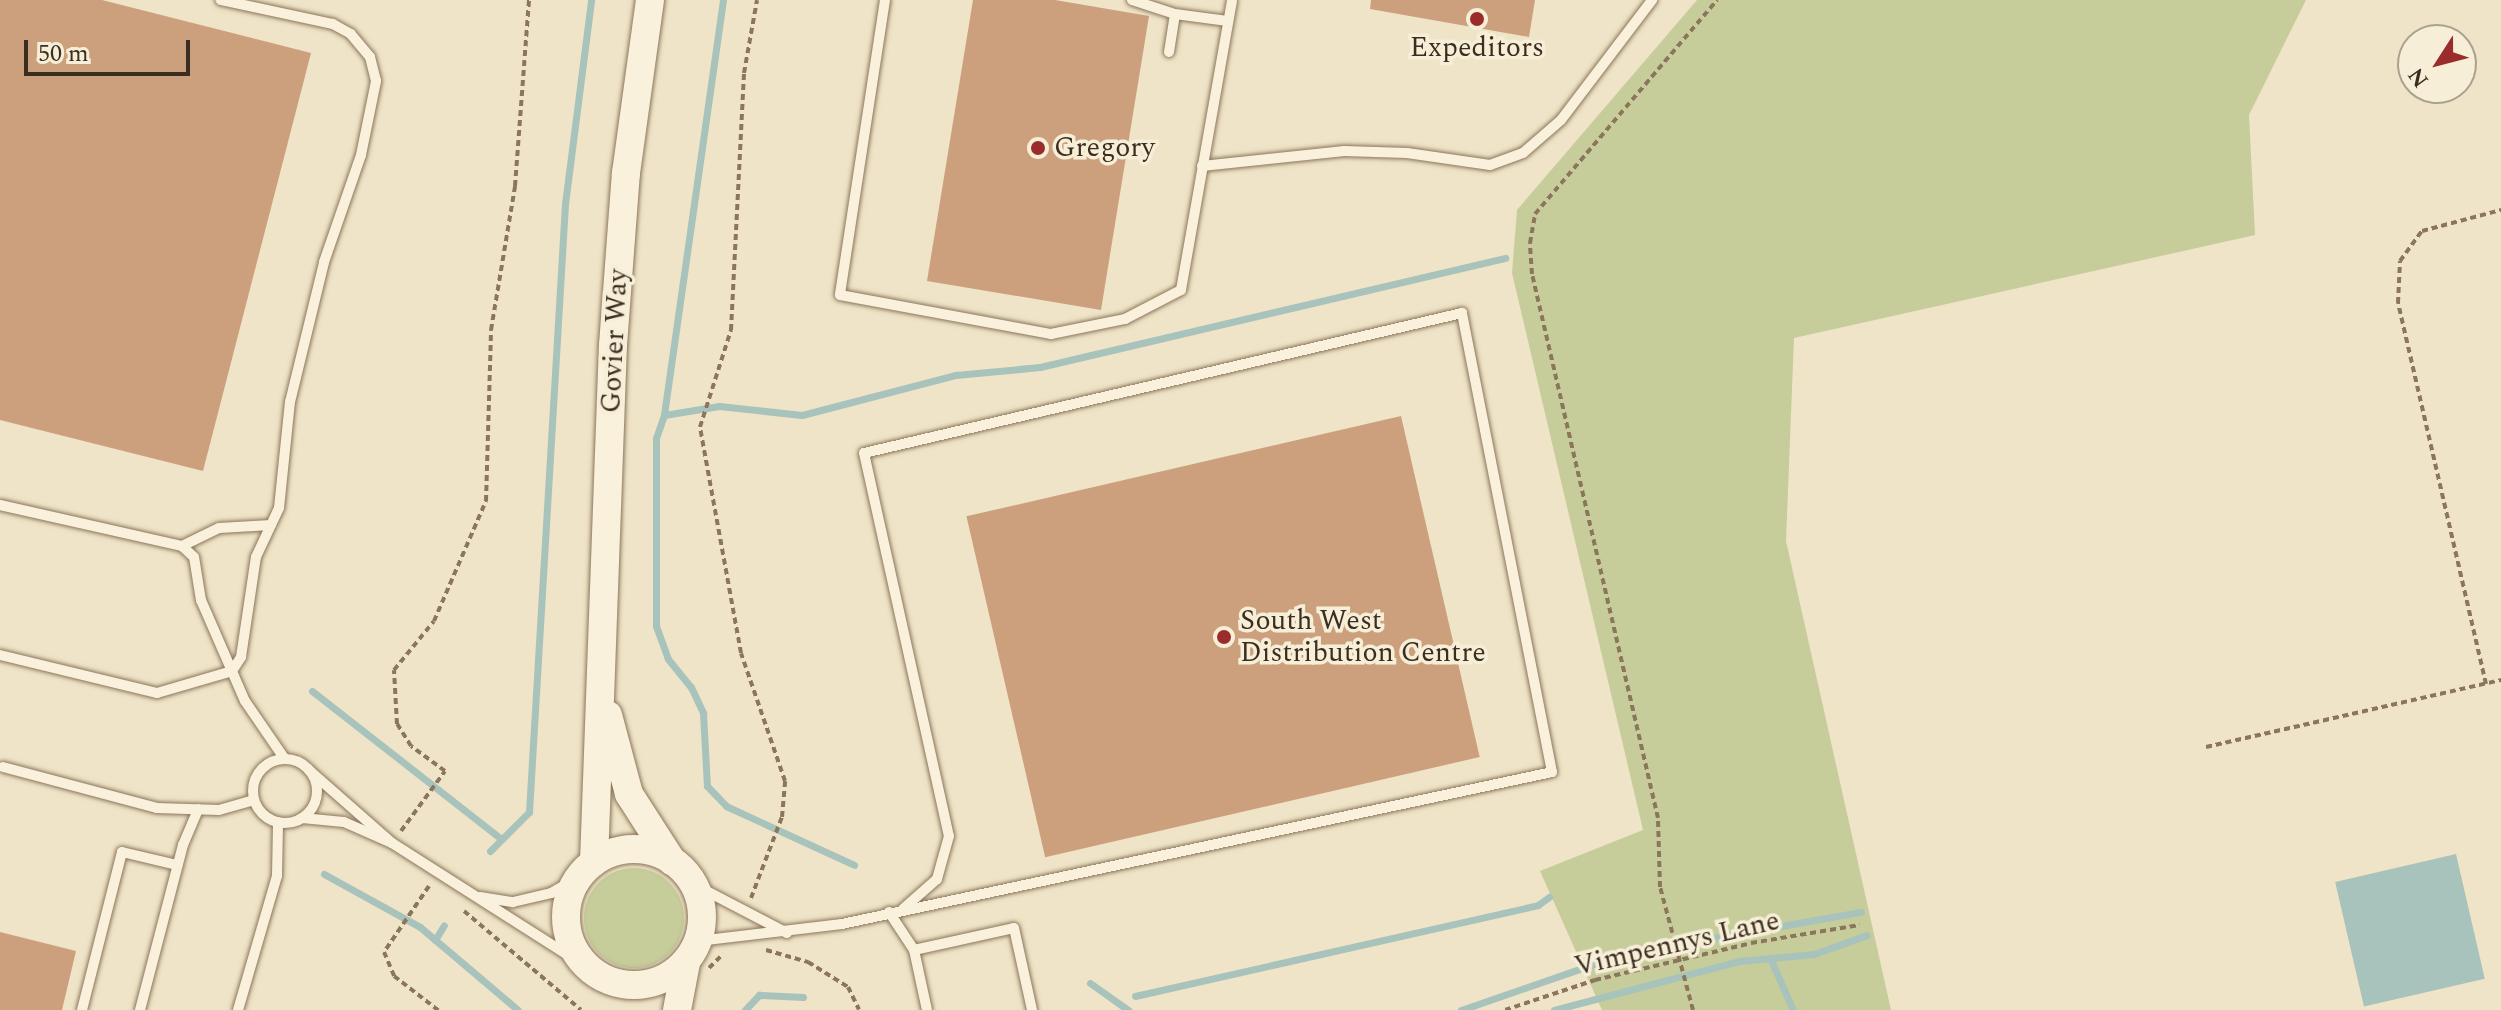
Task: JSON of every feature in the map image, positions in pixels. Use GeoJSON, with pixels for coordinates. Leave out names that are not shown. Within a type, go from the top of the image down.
{"type":"FeatureCollection","features":[{"type":"Feature","properties":{"kind":"street","name":"Govier Way"},"geometry":{"type":"LineString","coordinates":[[586,870],[599,683],[613,345],[626,173],[650,0]]}},
{"type":"Feature","properties":{"kind":"street","name":"Govier Way"},"geometry":{"type":"LineString","coordinates":[[599,683],[629,794],[672,861]]}},
{"type":"Feature","properties":{"kind":"street"},"geometry":{"type":"LineString","coordinates":[[622,1010],[568,936],[566,916],[586,870],[632,849],[672,861],[693,884],[701,902],[697,958],[677,1010]]}},
{"type":"Feature","properties":{"kind":"street"},"geometry":{"type":"LineString","coordinates":[[599,975],[649,984],[697,958]]}},
{"type":"Feature","properties":{"kind":"lane"},"geometry":{"type":"LineString","coordinates":[[0,655],[157,693],[232,671],[241,657],[256,557],[279,508],[290,402],[324,262],[361,155],[376,81],[370,57],[351,34],[333,24],[221,0]]}},
{"type":"Feature","properties":{"kind":"lane"},"geometry":{"type":"LineString","coordinates":[[885,0],[840,295],[1051,334],[1125,319],[1181,290],[1232,0]]}},
{"type":"Feature","properties":{"kind":"lane"},"geometry":{"type":"LineString","coordinates":[[1132,0],[1175,14],[1228,21]]}},
{"type":"Feature","properties":{"kind":"lane"},"geometry":{"type":"LineString","coordinates":[[1202,166],[1344,151],[1407,153],[1490,165],[1523,153],[1561,120],[1652,0]]}},
{"type":"Feature","properties":{"kind":"lane"},"geometry":{"type":"LineString","coordinates":[[1169,52],[1175,14]]}},
{"type":"Feature","properties":{"kind":"lane"},"geometry":{"type":"LineString","coordinates":[[697,958],[746,933],[789,933],[889,912],[1552,772],[1462,313],[864,453],[949,836],[937,879],[903,909]]}},
{"type":"Feature","properties":{"kind":"lane"},"geometry":{"type":"LineString","coordinates":[[0,505],[182,546],[194,557],[201,600],[232,671],[284,758],[309,770],[392,843],[599,975]]}},
{"type":"Feature","properties":{"kind":"lane"},"geometry":{"type":"LineString","coordinates":[[182,546],[219,528],[271,525]]}},
{"type":"Feature","properties":{"kind":"lane"},"geometry":{"type":"LineString","coordinates":[[254,800],[259,772],[284,758]]}},
{"type":"Feature","properties":{"kind":"lane"},"geometry":{"type":"LineString","coordinates":[[3,767],[157,808],[198,809],[254,800]]}},
{"type":"Feature","properties":{"kind":"lane"},"geometry":{"type":"LineString","coordinates":[[302,818],[317,795],[309,770]]}},
{"type":"Feature","properties":{"kind":"lane"},"geometry":{"type":"LineString","coordinates":[[238,1010],[277,876],[278,822],[254,800]]}},
{"type":"Feature","properties":{"kind":"lane"},"geometry":{"type":"LineString","coordinates":[[140,1010],[177,865],[198,809]]}},
{"type":"Feature","properties":{"kind":"lane"},"geometry":{"type":"LineString","coordinates":[[278,822],[302,818],[344,822],[392,843]]}},
{"type":"Feature","properties":{"kind":"lane"},"geometry":{"type":"LineString","coordinates":[[82,1010],[122,852],[177,865]]}},
{"type":"Feature","properties":{"kind":"lane"},"geometry":{"type":"LineString","coordinates":[[474,896],[513,902],[551,893],[586,870]]}},
{"type":"Feature","properties":{"kind":"lane"},"geometry":{"type":"LineString","coordinates":[[693,884],[789,933]]}},
{"type":"Feature","properties":{"kind":"lane"},"geometry":{"type":"LineString","coordinates":[[889,912],[914,950],[927,1010]]}},
{"type":"Feature","properties":{"kind":"lane"},"geometry":{"type":"LineString","coordinates":[[914,950],[1014,928],[1032,1010]]}},
{"type":"Feature","properties":{"kind":"path"},"geometry":{"type":"LineString","coordinates":[[421,804],[445,771],[411,746],[397,724],[394,670],[434,621],[486,501],[491,330],[515,186],[529,0]]}},
{"type":"Feature","properties":{"kind":"path"},"geometry":{"type":"LineString","coordinates":[[757,0],[744,73],[731,330],[708,392],[700,427],[741,653],[785,781],[782,817],[772,841]]}},
{"type":"Feature","properties":{"kind":"path"},"geometry":{"type":"LineString","coordinates":[[1693,1010],[1660,887],[1658,818],[1532,274],[1530,243],[1535,214],[1717,0]]}},
{"type":"Feature","properties":{"kind":"path"},"geometry":{"type":"LineString","coordinates":[[2486,684],[2398,303],[2400,261],[2422,231],[2501,210]]}},
{"type":"Feature","properties":{"kind":"path"},"geometry":{"type":"LineString","coordinates":[[2206,747],[2501,680]]}},
{"type":"Feature","properties":{"kind":"path"},"geometry":{"type":"LineString","coordinates":[[429,887],[440,894]]}},
{"type":"Feature","properties":{"kind":"path"},"geometry":{"type":"LineString","coordinates":[[452,902],[581,1010]]}},
{"type":"Feature","properties":{"kind":"path"},"geometry":{"type":"LineString","coordinates":[[409,910],[384,952],[394,976],[438,1010]]}},
{"type":"Feature","properties":{"kind":"path","name":"Vimpennys Lane"},"geometry":{"type":"LineString","coordinates":[[1505,1010],[1595,980],[1860,925]]}},
{"type":"Feature","properties":{"kind":"path"},"geometry":{"type":"LineString","coordinates":[[697,958],[736,950]]}},
{"type":"Feature","properties":{"kind":"green space"},"geometry":{"type":"Polygon","coordinates":[[[1697,0],[2306,0],[2249,115],[2255,235],[1794,338],[1786,541],[1891,1010],[1602,1010],[1540,871],[1643,830],[1512,273],[1517,210],[1697,0]]]}},
{"type":"Feature","properties":{"kind":"green space"},"geometry":{"type":"Polygon","coordinates":[[[634,868],[653,871],[670,882],[681,899],[684,918],[681,937],[670,954],[653,965],[634,968],[615,965],[598,954],[587,937],[584,918],[587,899],[598,882],[615,871],[634,868]]]}},
{"type":"Feature","properties":{"kind":"water"},"geometry":{"type":"Polygon","coordinates":[[[2456,854],[2485,979],[2364,1007],[2335,882],[2456,854]]]}},
{"type":"Feature","properties":{"kind":"building"},"geometry":{"type":"Polygon","coordinates":[[[0,0],[102,0],[311,53],[203,471],[0,420],[0,0]]]}},
{"type":"Feature","properties":{"kind":"building","name":"Gregory"},"geometry":{"type":"Polygon","coordinates":[[[973,0],[1055,0],[1149,16],[1101,310],[927,281],[973,0]]]}},
{"type":"Feature","properties":{"kind":"building","name":"Expeditors"},"geometry":{"type":"Polygon","coordinates":[[[1371,0],[1535,0],[1529,37],[1370,9],[1371,0]]]}},
{"type":"Feature","properties":{"kind":"building","name":"South West Distribution Centre"},"geometry":{"type":"Polygon","coordinates":[[[1401,416],[1480,757],[1045,857],[966,516],[1401,416]]]}},
{"type":"Feature","properties":{"kind":"building"},"geometry":{"type":"Polygon","coordinates":[[[0,932],[76,951],[62,1010],[0,1010],[0,932]]]}},
{"type":"Feature","properties":{"kind":"waterway"},"geometry":{"type":"LineString","coordinates":[[490,851],[529,812],[565,204],[591,0]]}},
{"type":"Feature","properties":{"kind":"waterway"},"geometry":{"type":"LineString","coordinates":[[723,0],[664,415],[656,438],[656,626],[668,659],[691,687],[703,713],[707,786],[726,806],[854,865]]}},
{"type":"Feature","properties":{"kind":"waterway"},"geometry":{"type":"LineString","coordinates":[[664,415],[719,406],[802,415],[956,375],[1040,367],[1505,258]]}},
{"type":"Feature","properties":{"kind":"waterway"},"geometry":{"type":"LineString","coordinates":[[312,691],[500,838]]}},
{"type":"Feature","properties":{"kind":"waterway"},"geometry":{"type":"LineString","coordinates":[[324,874],[420,927],[518,1010]]}},
{"type":"Feature","properties":{"kind":"waterway"},"geometry":{"type":"LineString","coordinates":[[1135,996],[1538,905],[1549,897]]}},
{"type":"Feature","properties":{"kind":"waterway"},"geometry":{"type":"LineString","coordinates":[[1461,1010],[1591,965],[1662,947],[1861,912]]}},
{"type":"Feature","properties":{"kind":"waterway"},"geometry":{"type":"LineString","coordinates":[[435,940],[444,925]]}},
{"type":"Feature","properties":{"kind":"waterway"},"geometry":{"type":"LineString","coordinates":[[1554,1010],[1740,961],[1814,954],[1867,935]]}},
{"type":"Feature","properties":{"kind":"waterway"},"geometry":{"type":"LineString","coordinates":[[1770,958],[1793,1010]]}},
{"type":"Feature","properties":{"kind":"waterway"},"geometry":{"type":"LineString","coordinates":[[1090,983],[1128,1010]]}},
{"type":"Feature","properties":{"kind":"waterway"},"geometry":{"type":"LineString","coordinates":[[745,1010],[759,995],[803,997]]}},
{"type":"Feature","properties":{"kind":"place","name":"Expeditors"},"geometry":{"type":"Point","coordinates":[1477,19]}},
{"type":"Feature","properties":{"kind":"place","name":"Gregory"},"geometry":{"type":"Point","coordinates":[1038,148]}},
{"type":"Feature","properties":{"kind":"place","name":"South West Distribution Centre"},"geometry":{"type":"Point","coordinates":[1224,637]}}]}
